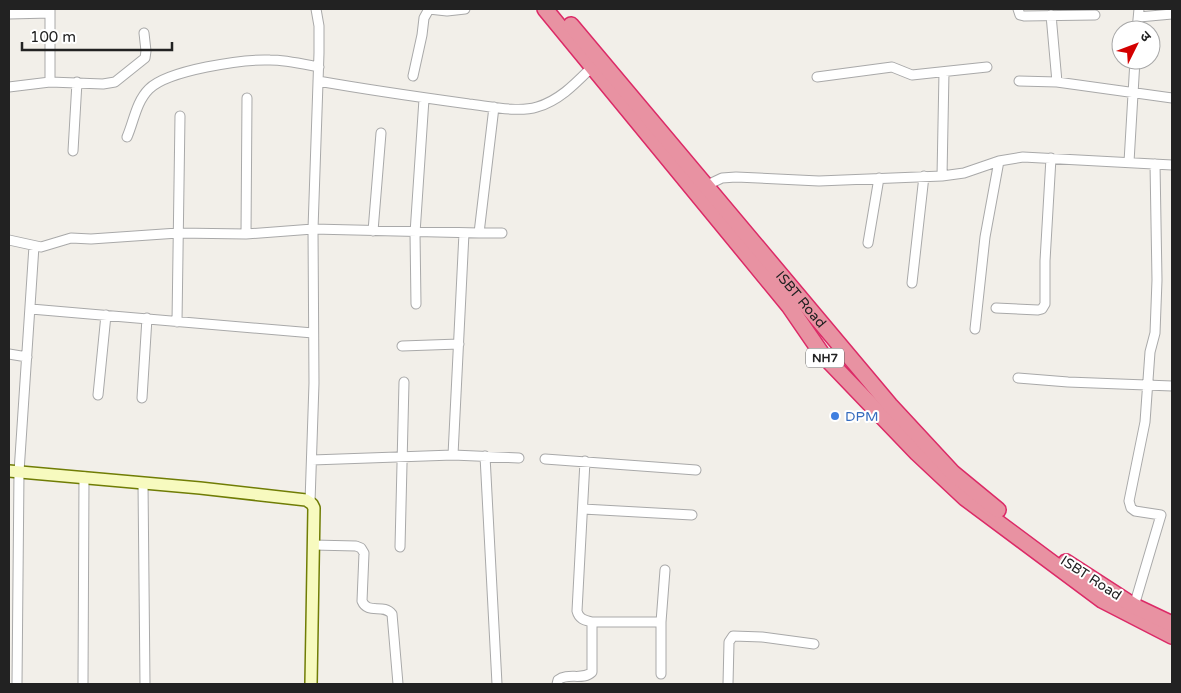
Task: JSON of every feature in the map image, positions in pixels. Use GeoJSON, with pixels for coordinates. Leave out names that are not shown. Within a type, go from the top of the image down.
{"type":"FeatureCollection","features":[{"type":"Feature","properties":{"kind":"highway","name":"NH7"},"geometry":{"type":"LineString","coordinates":[[554,12],[592,67],[700,188]]}},
{"type":"Feature","properties":{"kind":"highway","name":"ISBT Road"},"geometry":{"type":"LineString","coordinates":[[554,12],[885,410],[953,473],[1040,545],[1134,606],[1172,624]]}},
{"type":"Feature","properties":{"kind":"highway","name":"NH7"},"geometry":{"type":"LineString","coordinates":[[885,410],[917,453],[965,498],[1102,600],[1172,636]]}},
{"type":"Feature","properties":{"kind":"street"},"geometry":{"type":"LineString","coordinates":[[310,502],[314,383],[314,229],[319,67],[319,26],[316,9]]}},
{"type":"Feature","properties":{"kind":"street"},"geometry":{"type":"LineString","coordinates":[[413,76],[424,18],[429,9],[447,11],[465,9]]}},
{"type":"Feature","properties":{"kind":"street"},"geometry":{"type":"LineString","coordinates":[[1018,9],[1021,15],[1095,15]]}},
{"type":"Feature","properties":{"kind":"street"},"geometry":{"type":"LineString","coordinates":[[9,14],[50,11],[50,82]]}},
{"type":"Feature","properties":{"kind":"street"},"geometry":{"type":"LineString","coordinates":[[1139,13],[1172,14]]}},
{"type":"Feature","properties":{"kind":"street"},"geometry":{"type":"LineString","coordinates":[[1051,16],[1057,82]]}},
{"type":"Feature","properties":{"kind":"street"},"geometry":{"type":"LineString","coordinates":[[9,87],[50,82],[112,84],[144,58],[146,51],[144,33]]}},
{"type":"Feature","properties":{"kind":"street"},"geometry":{"type":"LineString","coordinates":[[127,137],[142,98],[149,89],[166,78],[199,69],[250,60],[270,60],[319,67]]}},
{"type":"Feature","properties":{"kind":"street"},"geometry":{"type":"LineString","coordinates":[[318,81],[424,99],[527,109],[542,106],[570,88],[592,67]]}},
{"type":"Feature","properties":{"kind":"street"},"geometry":{"type":"LineString","coordinates":[[818,77],[892,67],[912,75],[987,67]]}},
{"type":"Feature","properties":{"kind":"street"},"geometry":{"type":"LineString","coordinates":[[1129,162],[1134,70]]}},
{"type":"Feature","properties":{"kind":"street"},"geometry":{"type":"LineString","coordinates":[[942,176],[944,72]]}},
{"type":"Feature","properties":{"kind":"street"},"geometry":{"type":"LineString","coordinates":[[1019,81],[1057,82],[1172,98]]}},
{"type":"Feature","properties":{"kind":"street"},"geometry":{"type":"LineString","coordinates":[[73,151],[77,82]]}},
{"type":"Feature","properties":{"kind":"street"},"geometry":{"type":"LineString","coordinates":[[246,234],[247,98]]}},
{"type":"Feature","properties":{"kind":"street"},"geometry":{"type":"LineString","coordinates":[[416,304],[416,232],[424,99]]}},
{"type":"Feature","properties":{"kind":"street"},"geometry":{"type":"LineString","coordinates":[[479,233],[494,107]]}},
{"type":"Feature","properties":{"kind":"street"},"geometry":{"type":"LineString","coordinates":[[177,322],[180,116]]}},
{"type":"Feature","properties":{"kind":"street"},"geometry":{"type":"LineString","coordinates":[[373,231],[381,133]]}},
{"type":"Feature","properties":{"kind":"street"},"geometry":{"type":"LineString","coordinates":[[700,188],[722,178],[736,177],[819,181],[942,176],[970,172],[999,161],[1023,157],[1172,165]]}},
{"type":"Feature","properties":{"kind":"street"},"geometry":{"type":"LineString","coordinates":[[996,308],[1038,310],[1045,304],[1045,261],[1051,158]]}},
{"type":"Feature","properties":{"kind":"street"},"geometry":{"type":"LineString","coordinates":[[975,329],[985,237],[999,161]]}},
{"type":"Feature","properties":{"kind":"street"},"geometry":{"type":"LineString","coordinates":[[1155,164],[1156,333],[1150,352],[1144,422],[1130,493],[1130,506],[1135,510],[1172,516]]}},
{"type":"Feature","properties":{"kind":"street"},"geometry":{"type":"LineString","coordinates":[[912,283],[924,176]]}},
{"type":"Feature","properties":{"kind":"street"},"geometry":{"type":"LineString","coordinates":[[868,244],[879,178]]}},
{"type":"Feature","properties":{"kind":"street"},"geometry":{"type":"LineString","coordinates":[[9,240],[45,247],[66,238],[91,239],[178,233],[246,234],[314,229],[502,233]]}},
{"type":"Feature","properties":{"kind":"street"},"geometry":{"type":"LineString","coordinates":[[453,455],[464,233]]}},
{"type":"Feature","properties":{"kind":"street"},"geometry":{"type":"LineString","coordinates":[[17,684],[14,472],[27,357],[34,246]]}},
{"type":"Feature","properties":{"kind":"street"},"geometry":{"type":"LineString","coordinates":[[31,309],[313,333]]}},
{"type":"Feature","properties":{"kind":"street"},"geometry":{"type":"LineString","coordinates":[[98,395],[106,314]]}},
{"type":"Feature","properties":{"kind":"street"},"geometry":{"type":"LineString","coordinates":[[142,398],[147,318]]}},
{"type":"Feature","properties":{"kind":"street"},"geometry":{"type":"LineString","coordinates":[[402,346],[459,344]]}},
{"type":"Feature","properties":{"kind":"street"},"geometry":{"type":"LineString","coordinates":[[9,354],[27,357]]}},
{"type":"Feature","properties":{"kind":"street"},"geometry":{"type":"LineString","coordinates":[[1018,378],[1172,386]]}},
{"type":"Feature","properties":{"kind":"street"},"geometry":{"type":"LineString","coordinates":[[400,547],[404,382]]}},
{"type":"Feature","properties":{"kind":"street"},"geometry":{"type":"LineString","coordinates":[[312,460],[453,455],[518,458]]}},
{"type":"Feature","properties":{"kind":"street"},"geometry":{"type":"LineString","coordinates":[[485,456],[497,684]]}},
{"type":"Feature","properties":{"kind":"street"},"geometry":{"type":"LineString","coordinates":[[545,459],[696,470]]}},
{"type":"Feature","properties":{"kind":"street"},"geometry":{"type":"LineString","coordinates":[[585,461],[577,611],[580,618],[592,622],[661,622]]}},
{"type":"Feature","properties":{"kind":"street"},"geometry":{"type":"LineString","coordinates":[[14,472],[84,477],[306,500],[310,502],[314,508],[311,684]]}},
{"type":"Feature","properties":{"kind":"street"},"geometry":{"type":"LineString","coordinates":[[83,684],[84,477]]}},
{"type":"Feature","properties":{"kind":"street"},"geometry":{"type":"LineString","coordinates":[[143,483],[145,684]]}},
{"type":"Feature","properties":{"kind":"street"},"geometry":{"type":"LineString","coordinates":[[583,509],[692,515]]}},
{"type":"Feature","properties":{"kind":"street"},"geometry":{"type":"LineString","coordinates":[[1134,606],[1162,515]]}},
{"type":"Feature","properties":{"kind":"street"},"geometry":{"type":"LineString","coordinates":[[313,545],[356,546],[364,553],[362,601],[369,608],[386,609],[392,614],[398,684]]}},
{"type":"Feature","properties":{"kind":"street"},"geometry":{"type":"LineString","coordinates":[[661,674],[661,622],[665,570]]}},
{"type":"Feature","properties":{"kind":"street"},"geometry":{"type":"LineString","coordinates":[[557,684],[558,680],[564,676],[587,676],[592,672],[592,622]]}},
{"type":"Feature","properties":{"kind":"street"},"geometry":{"type":"LineString","coordinates":[[728,684],[729,642],[733,636],[762,637],[814,644]]}},
{"type":"Feature","properties":{"kind":"place","name":"DPM"},"geometry":{"type":"Point","coordinates":[835,416]}}]}
